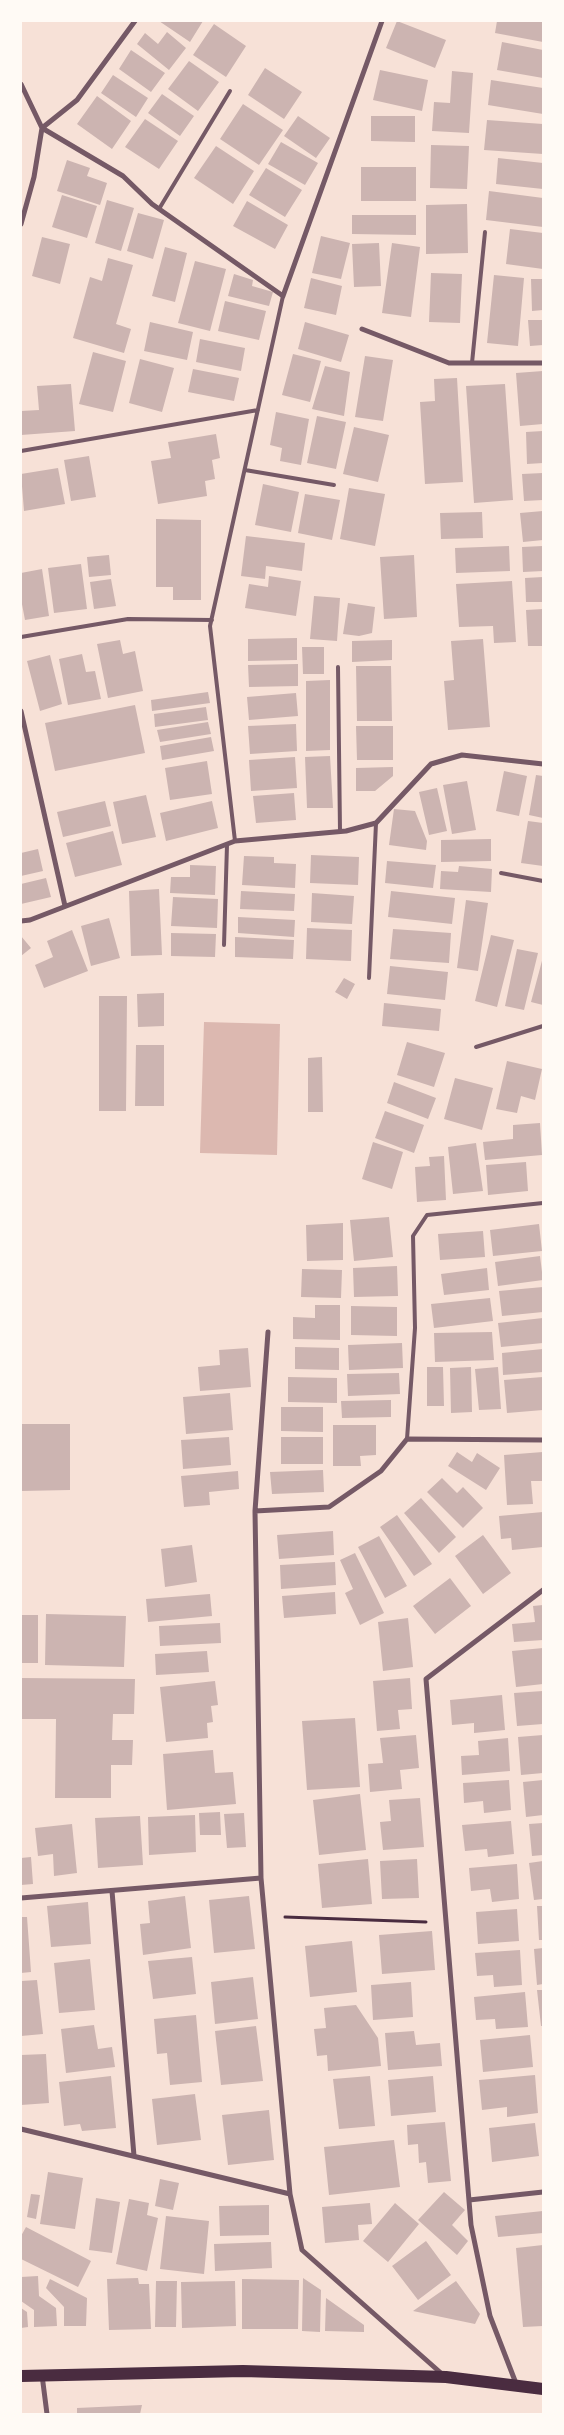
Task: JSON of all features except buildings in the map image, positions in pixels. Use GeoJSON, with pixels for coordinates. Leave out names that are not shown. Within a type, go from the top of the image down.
{"type":"FeatureCollection","features":[{"type":"Feature","properties":{"kind":"main road"},"geometry":{"type":"LineString","coordinates":[[21,2376],[243,2371],[446,2377],[543,2389]]}},
{"type":"Feature","properties":{"kind":"street"},"geometry":{"type":"LineString","coordinates":[[21,224],[34,177],[42,128],[77,100],[135,21]]}},
{"type":"Feature","properties":{"kind":"street"},"geometry":{"type":"LineString","coordinates":[[21,84],[42,128],[123,176],[159,208],[283,296],[382,21]]}},
{"type":"Feature","properties":{"kind":"street"},"geometry":{"type":"LineString","coordinates":[[362,329],[449,363],[543,363]]}},
{"type":"Feature","properties":{"kind":"street"},"geometry":{"type":"LineString","coordinates":[[21,711],[65,906]]}},
{"type":"Feature","properties":{"kind":"street"},"geometry":{"type":"LineString","coordinates":[[21,921],[30,920],[235,841],[340,831],[376,823],[431,764],[462,755],[543,764]]}},
{"type":"Feature","properties":{"kind":"street"},"geometry":{"type":"LineString","coordinates":[[268,1332],[255,1511],[261,1878],[290,2194],[302,2250],[446,2377]]}},
{"type":"Feature","properties":{"kind":"street"},"geometry":{"type":"LineString","coordinates":[[255,1511],[329,1507],[381,1471],[407,1439],[543,1440]]}},
{"type":"Feature","properties":{"kind":"street"},"geometry":{"type":"LineString","coordinates":[[517,2386],[490,2316],[471,2225],[426,1678],[543,1590]]}},
{"type":"Feature","properties":{"kind":"street"},"geometry":{"type":"LineString","coordinates":[[21,1898],[261,1878]]}},
{"type":"Feature","properties":{"kind":"street"},"geometry":{"type":"LineString","coordinates":[[112,1891],[134,2156]]}},
{"type":"Feature","properties":{"kind":"street"},"geometry":{"type":"LineString","coordinates":[[21,2129],[290,2194]]}},
{"type":"Feature","properties":{"kind":"street"},"geometry":{"type":"LineString","coordinates":[[469,2200],[543,2192]]}},
{"type":"Feature","properties":{"kind":"street"},"geometry":{"type":"LineString","coordinates":[[42,2375],[47,2414]]}},
{"type":"Feature","properties":{"kind":"lane"},"geometry":{"type":"LineString","coordinates":[[159,208],[230,91]]}},
{"type":"Feature","properties":{"kind":"lane"},"geometry":{"type":"LineString","coordinates":[[472,363],[485,232]]}},
{"type":"Feature","properties":{"kind":"lane"},"geometry":{"type":"LineString","coordinates":[[235,841],[210,626],[283,296]]}},
{"type":"Feature","properties":{"kind":"lane"},"geometry":{"type":"LineString","coordinates":[[21,451],[258,410]]}},
{"type":"Feature","properties":{"kind":"lane"},"geometry":{"type":"LineString","coordinates":[[244,470],[334,485]]}},
{"type":"Feature","properties":{"kind":"lane"},"geometry":{"type":"LineString","coordinates":[[21,637],[128,619],[212,620]]}},
{"type":"Feature","properties":{"kind":"lane"},"geometry":{"type":"LineString","coordinates":[[338,667],[340,831]]}},
{"type":"Feature","properties":{"kind":"lane"},"geometry":{"type":"LineString","coordinates":[[369,978],[376,823]]}},
{"type":"Feature","properties":{"kind":"lane"},"geometry":{"type":"LineString","coordinates":[[224,945],[227,845]]}},
{"type":"Feature","properties":{"kind":"lane"},"geometry":{"type":"LineString","coordinates":[[501,873],[543,881]]}},
{"type":"Feature","properties":{"kind":"lane"},"geometry":{"type":"LineString","coordinates":[[476,1047],[543,1026]]}},
{"type":"Feature","properties":{"kind":"lane"},"geometry":{"type":"LineString","coordinates":[[407,1439],[415,1328],[412,1236],[427,1215],[543,1203]]}},
{"type":"Feature","properties":{"kind":"path"},"geometry":{"type":"LineString","coordinates":[[264,1916],[446,1923]]}},
{"type":"Feature","properties":{"kind":"shaded area"},"geometry":{"type":"Polygon","coordinates":[[[204,1022],[280,1024],[277,1155],[200,1153],[204,1022]]]}}]}
